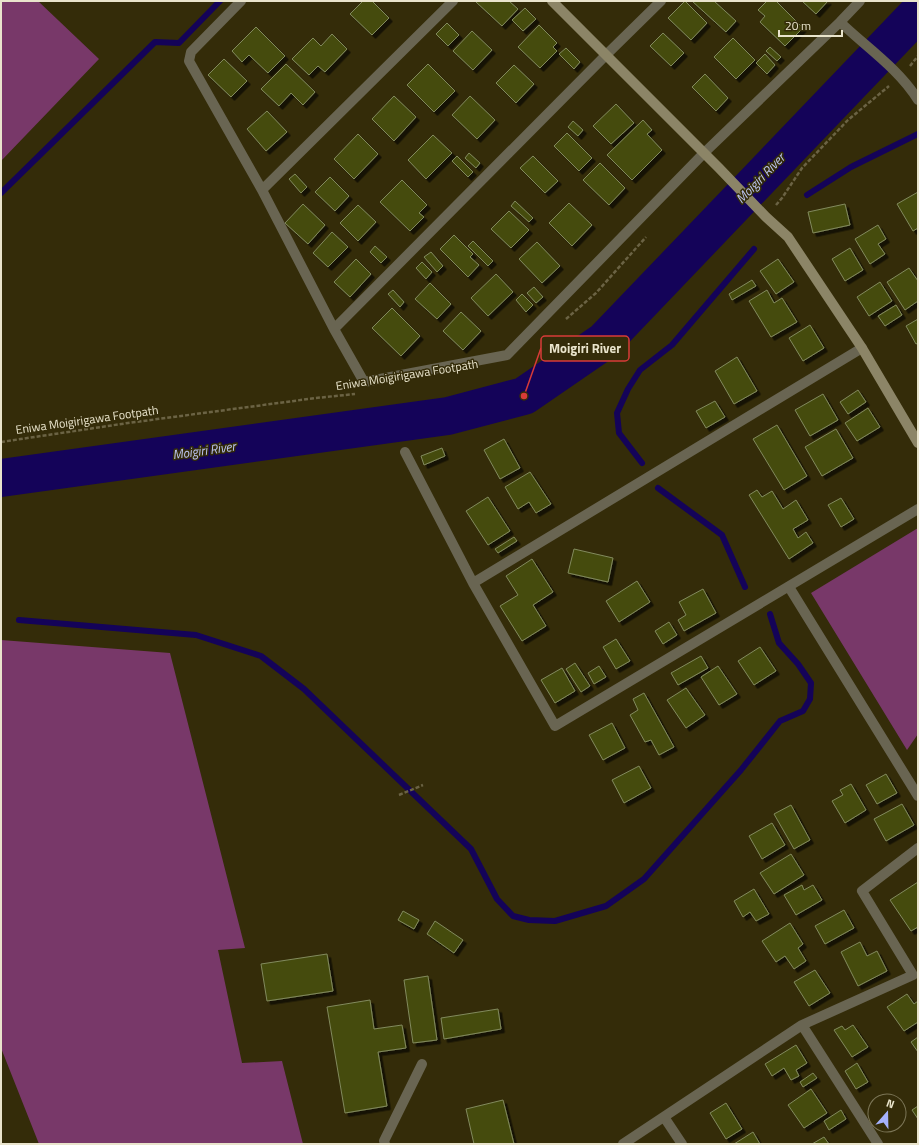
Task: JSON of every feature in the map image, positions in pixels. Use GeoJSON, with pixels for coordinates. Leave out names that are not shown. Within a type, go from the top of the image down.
{"type":"FeatureCollection","features":[{"type":"Feature","properties":{"kind":"street"},"geometry":{"type":"LineString","coordinates":[[241,1],[191,52],[189,61],[262,190],[334,329],[364,382],[507,354],[704,153],[860,1]]}},
{"type":"Feature","properties":{"kind":"street"},"geometry":{"type":"LineString","coordinates":[[262,190],[453,1]]}},
{"type":"Feature","properties":{"kind":"street"},"geometry":{"type":"LineString","coordinates":[[552,1],[607,54],[766,217],[788,237],[862,348],[918,443]]}},
{"type":"Feature","properties":{"kind":"street"},"geometry":{"type":"LineString","coordinates":[[334,329],[661,1]]}},
{"type":"Feature","properties":{"kind":"street"},"geometry":{"type":"LineString","coordinates":[[840,22],[892,68],[918,100]]}},
{"type":"Feature","properties":{"kind":"street"},"geometry":{"type":"LineString","coordinates":[[473,583],[862,348]]}},
{"type":"Feature","properties":{"kind":"street"},"geometry":{"type":"LineString","coordinates":[[405,452],[473,583],[555,726],[918,509]]}},
{"type":"Feature","properties":{"kind":"street"},"geometry":{"type":"LineString","coordinates":[[789,587],[918,796]]}},
{"type":"Feature","properties":{"kind":"street"},"geometry":{"type":"LineString","coordinates":[[623,1144],[802,1025],[912,974],[862,891],[918,848]]}},
{"type":"Feature","properties":{"kind":"street"},"geometry":{"type":"LineString","coordinates":[[802,1025],[878,1144]]}},
{"type":"Feature","properties":{"kind":"street"},"geometry":{"type":"LineString","coordinates":[[385,1144],[384,1141],[422,1064]]}},
{"type":"Feature","properties":{"kind":"street"},"geometry":{"type":"LineString","coordinates":[[664,1117],[682,1144]]}},
{"type":"Feature","properties":{"kind":"path"},"geometry":{"type":"LineString","coordinates":[[766,217],[782,198],[802,168],[848,120],[900,77],[918,56]]}},
{"type":"Feature","properties":{"kind":"path"},"geometry":{"type":"LineString","coordinates":[[566,319],[596,293],[648,235]]}},
{"type":"Feature","properties":{"kind":"path","name":"Eniwa Moigirigawa Footpath"},"geometry":{"type":"LineString","coordinates":[[1,442],[128,423],[316,398],[358,394]]}},
{"type":"Feature","properties":{"kind":"path"},"geometry":{"type":"LineString","coordinates":[[399,795],[423,785]]}},
{"type":"Feature","properties":{"kind":"shaded area"},"geometry":{"type":"Polygon","coordinates":[[[1,1],[38,1],[99,59],[1,161],[1,1]]]}},
{"type":"Feature","properties":{"kind":"shaded area"},"geometry":{"type":"Polygon","coordinates":[[[918,528],[918,734],[907,750],[811,593],[918,528]]]}},
{"type":"Feature","properties":{"kind":"shaded area"},"geometry":{"type":"Polygon","coordinates":[[[1,640],[170,653],[245,948],[218,950],[242,1063],[282,1061],[303,1144],[39,1144],[1,1048],[1,640]]]}},
{"type":"Feature","properties":{"kind":"building"},"geometry":{"type":"Polygon","coordinates":[[[363,1],[372,1],[389,18],[372,35],[350,14],[363,1]]]}},
{"type":"Feature","properties":{"kind":"building"},"geometry":{"type":"Polygon","coordinates":[[[509,1],[518,9],[502,26],[476,2],[509,1]]]}},
{"type":"Feature","properties":{"kind":"building"},"geometry":{"type":"Polygon","coordinates":[[[685,1],[707,23],[691,40],[668,18],[685,1]]]}},
{"type":"Feature","properties":{"kind":"building"},"geometry":{"type":"Polygon","coordinates":[[[692,1],[714,1],[736,21],[726,32],[692,1]]]}},
{"type":"Feature","properties":{"kind":"building"},"geometry":{"type":"Polygon","coordinates":[[[767,1],[776,1],[803,28],[785,46],[760,22],[765,16],[758,10],[767,1]]]}},
{"type":"Feature","properties":{"kind":"building"},"geometry":{"type":"Polygon","coordinates":[[[802,1],[828,1],[816,14],[802,1]]]}},
{"type":"Feature","properties":{"kind":"building"},"geometry":{"type":"Polygon","coordinates":[[[525,8],[536,19],[523,31],[512,20],[525,8]]]}},
{"type":"Feature","properties":{"kind":"building"},"geometry":{"type":"Polygon","coordinates":[[[447,23],[459,35],[448,46],[436,34],[447,23]]]}},
{"type":"Feature","properties":{"kind":"building"},"geometry":{"type":"Polygon","coordinates":[[[539,25],[557,43],[553,47],[557,51],[540,68],[518,47],[539,25]]]}},
{"type":"Feature","properties":{"kind":"building"},"geometry":{"type":"Polygon","coordinates":[[[256,27],[285,56],[268,73],[249,55],[242,62],[232,51],[256,27]]]}},
{"type":"Feature","properties":{"kind":"building"},"geometry":{"type":"Polygon","coordinates":[[[472,31],[492,50],[473,70],[453,51],[472,31]]]}},
{"type":"Feature","properties":{"kind":"building"},"geometry":{"type":"Polygon","coordinates":[[[663,33],[684,53],[671,66],[650,46],[663,33]]]}},
{"type":"Feature","properties":{"kind":"building"},"geometry":{"type":"Polygon","coordinates":[[[332,34],[347,49],[325,72],[318,66],[309,75],[292,59],[313,38],[321,46],[332,34]]]}},
{"type":"Feature","properties":{"kind":"building"},"geometry":{"type":"Polygon","coordinates":[[[733,38],[755,60],[736,79],[714,57],[733,38]]]}},
{"type":"Feature","properties":{"kind":"building"},"geometry":{"type":"Polygon","coordinates":[[[770,47],[781,57],[777,61],[766,51],[770,47]]]}},
{"type":"Feature","properties":{"kind":"building"},"geometry":{"type":"Polygon","coordinates":[[[566,48],[580,62],[574,69],[559,54],[566,48]]]}},
{"type":"Feature","properties":{"kind":"building"},"geometry":{"type":"Polygon","coordinates":[[[765,54],[775,65],[767,74],[756,63],[765,54]]]}},
{"type":"Feature","properties":{"kind":"building"},"geometry":{"type":"Polygon","coordinates":[[[224,59],[247,81],[231,97],[208,75],[224,59]]]}},
{"type":"Feature","properties":{"kind":"building"},"geometry":{"type":"Polygon","coordinates":[[[286,64],[315,92],[303,105],[291,93],[279,106],[261,89],[286,64]]]}},
{"type":"Feature","properties":{"kind":"building"},"geometry":{"type":"Polygon","coordinates":[[[428,64],[455,91],[434,112],[407,85],[428,64]]]}},
{"type":"Feature","properties":{"kind":"building"},"geometry":{"type":"Polygon","coordinates":[[[514,65],[534,84],[516,103],[496,83],[514,65]]]}},
{"type":"Feature","properties":{"kind":"building"},"geometry":{"type":"Polygon","coordinates":[[[705,74],[728,98],[716,111],[692,87],[705,74]]]}},
{"type":"Feature","properties":{"kind":"building"},"geometry":{"type":"Polygon","coordinates":[[[394,96],[416,117],[394,141],[372,119],[394,96]]]}},
{"type":"Feature","properties":{"kind":"building"},"geometry":{"type":"Polygon","coordinates":[[[470,96],[495,120],[477,139],[452,115],[470,96]]]}},
{"type":"Feature","properties":{"kind":"building"},"geometry":{"type":"Polygon","coordinates":[[[616,104],[634,123],[611,144],[593,126],[616,104]]]}},
{"type":"Feature","properties":{"kind":"building"},"geometry":{"type":"Polygon","coordinates":[[[267,111],[287,132],[266,151],[247,129],[267,111]]]}},
{"type":"Feature","properties":{"kind":"building"},"geometry":{"type":"Polygon","coordinates":[[[643,120],[652,130],[647,134],[662,150],[632,180],[607,155],[643,120]]]}},
{"type":"Feature","properties":{"kind":"building"},"geometry":{"type":"Polygon","coordinates":[[[573,121],[583,130],[578,136],[568,127],[573,121]]]}},
{"type":"Feature","properties":{"kind":"building"},"geometry":{"type":"Polygon","coordinates":[[[567,133],[592,158],[579,171],[554,146],[567,133]]]}},
{"type":"Feature","properties":{"kind":"building"},"geometry":{"type":"Polygon","coordinates":[[[358,134],[378,154],[354,179],[334,159],[358,134]]]}},
{"type":"Feature","properties":{"kind":"building"},"geometry":{"type":"Polygon","coordinates":[[[433,135],[452,153],[426,179],[408,160],[433,135]]]}},
{"type":"Feature","properties":{"kind":"building"},"geometry":{"type":"Polygon","coordinates":[[[469,153],[480,163],[476,168],[465,158],[469,153]]]}},
{"type":"Feature","properties":{"kind":"building"},"geometry":{"type":"Polygon","coordinates":[[[457,156],[473,172],[468,177],[452,161],[457,156]]]}},
{"type":"Feature","properties":{"kind":"building"},"geometry":{"type":"Polygon","coordinates":[[[533,156],[558,181],[545,193],[520,168],[533,156]]]}},
{"type":"Feature","properties":{"kind":"building"},"geometry":{"type":"Polygon","coordinates":[[[600,163],[625,188],[609,205],[583,180],[600,163]]]}},
{"type":"Feature","properties":{"kind":"building"},"geometry":{"type":"Polygon","coordinates":[[[295,174],[307,187],[301,193],[289,179],[295,174]]]}},
{"type":"Feature","properties":{"kind":"building"},"geometry":{"type":"Polygon","coordinates":[[[330,177],[349,196],[335,211],[315,192],[330,177]]]}},
{"type":"Feature","properties":{"kind":"building"},"geometry":{"type":"Polygon","coordinates":[[[402,180],[427,205],[419,213],[424,217],[410,231],[380,202],[402,180]]]}},
{"type":"Feature","properties":{"kind":"building"},"geometry":{"type":"Polygon","coordinates":[[[918,192],[918,228],[913,231],[897,204],[918,192]]]}},
{"type":"Feature","properties":{"kind":"building"},"geometry":{"type":"Polygon","coordinates":[[[515,201],[533,218],[529,222],[511,206],[515,201]]]}},
{"type":"Feature","properties":{"kind":"building"},"geometry":{"type":"Polygon","coordinates":[[[569,203],[592,225],[572,246],[549,223],[569,203]]]}},
{"type":"Feature","properties":{"kind":"building"},"geometry":{"type":"Polygon","coordinates":[[[303,204],[325,225],[308,244],[285,223],[303,204]]]}},
{"type":"Feature","properties":{"kind":"building"},"geometry":{"type":"Polygon","coordinates":[[[845,204],[850,225],[813,233],[808,212],[845,204]]]}},
{"type":"Feature","properties":{"kind":"building"},"geometry":{"type":"Polygon","coordinates":[[[358,205],[376,222],[358,241],[340,223],[358,205]]]}},
{"type":"Feature","properties":{"kind":"building"},"geometry":{"type":"Polygon","coordinates":[[[509,211],[529,230],[511,248],[491,229],[509,211]]]}},
{"type":"Feature","properties":{"kind":"building"},"geometry":{"type":"Polygon","coordinates":[[[878,225],[886,239],[878,244],[885,254],[870,264],[855,239],[878,225]]]}},
{"type":"Feature","properties":{"kind":"building"},"geometry":{"type":"Polygon","coordinates":[[[332,232],[348,247],[328,267],[313,253],[332,232]]]}},
{"type":"Feature","properties":{"kind":"building"},"geometry":{"type":"Polygon","coordinates":[[[454,235],[473,254],[470,257],[479,265],[468,277],[440,249],[454,235]]]}},
{"type":"Feature","properties":{"kind":"building"},"geometry":{"type":"Polygon","coordinates":[[[473,241],[493,261],[488,266],[468,246],[473,241]]]}},
{"type":"Feature","properties":{"kind":"building"},"geometry":{"type":"Polygon","coordinates":[[[537,242],[560,266],[542,283],[519,259],[537,242]]]}},
{"type":"Feature","properties":{"kind":"building"},"geometry":{"type":"Polygon","coordinates":[[[375,246],[387,257],[381,263],[370,252],[375,246]]]}},
{"type":"Feature","properties":{"kind":"building"},"geometry":{"type":"Polygon","coordinates":[[[850,248],[863,270],[845,281],[832,259],[850,248]]]}},
{"type":"Feature","properties":{"kind":"building"},"geometry":{"type":"Polygon","coordinates":[[[431,252],[443,266],[437,272],[424,257],[431,252]]]}},
{"type":"Feature","properties":{"kind":"building"},"geometry":{"type":"Polygon","coordinates":[[[356,259],[371,274],[350,297],[334,282],[356,259]]]}},
{"type":"Feature","properties":{"kind":"building"},"geometry":{"type":"Polygon","coordinates":[[[778,259],[794,282],[776,294],[760,271],[778,259]]]}},
{"type":"Feature","properties":{"kind":"building"},"geometry":{"type":"Polygon","coordinates":[[[422,262],[432,272],[426,279],[416,268],[422,262]]]}},
{"type":"Feature","properties":{"kind":"building"},"geometry":{"type":"Polygon","coordinates":[[[909,268],[918,281],[918,301],[905,310],[887,282],[909,268]]]}},
{"type":"Feature","properties":{"kind":"building"},"geometry":{"type":"Polygon","coordinates":[[[496,274],[513,292],[488,316],[471,298],[496,274]]]}},
{"type":"Feature","properties":{"kind":"building"},"geometry":{"type":"Polygon","coordinates":[[[752,280],[756,286],[732,300],[729,294],[752,280]]]}},
{"type":"Feature","properties":{"kind":"building"},"geometry":{"type":"Polygon","coordinates":[[[880,282],[892,301],[869,316],[857,297],[880,282]]]}},
{"type":"Feature","properties":{"kind":"building"},"geometry":{"type":"Polygon","coordinates":[[[430,283],[451,304],[437,319],[415,299],[430,283]]]}},
{"type":"Feature","properties":{"kind":"building"},"geometry":{"type":"Polygon","coordinates":[[[534,287],[543,297],[536,303],[527,293],[534,287]]]}},
{"type":"Feature","properties":{"kind":"building"},"geometry":{"type":"Polygon","coordinates":[[[393,290],[404,302],[400,307],[388,294],[393,290]]]}},
{"type":"Feature","properties":{"kind":"building"},"geometry":{"type":"Polygon","coordinates":[[[767,290],[774,303],[782,298],[797,322],[771,337],[749,301],[767,290]]]}},
{"type":"Feature","properties":{"kind":"building"},"geometry":{"type":"Polygon","coordinates":[[[522,294],[533,305],[526,312],[516,300],[522,294]]]}},
{"type":"Feature","properties":{"kind":"building"},"geometry":{"type":"Polygon","coordinates":[[[896,305],[902,315],[885,326],[878,316],[896,305]]]}},
{"type":"Feature","properties":{"kind":"building"},"geometry":{"type":"Polygon","coordinates":[[[392,308],[420,336],[401,356],[372,328],[392,308]]]}},
{"type":"Feature","properties":{"kind":"building"},"geometry":{"type":"Polygon","coordinates":[[[461,312],[481,331],[463,350],[443,331],[461,312]]]}},
{"type":"Feature","properties":{"kind":"building"},"geometry":{"type":"Polygon","coordinates":[[[918,319],[918,343],[916,344],[906,326],[918,319]]]}},
{"type":"Feature","properties":{"kind":"building"},"geometry":{"type":"Polygon","coordinates":[[[810,325],[824,348],[803,361],[789,338],[810,325]]]}},
{"type":"Feature","properties":{"kind":"building"},"geometry":{"type":"Polygon","coordinates":[[[737,357],[757,391],[734,404],[715,371],[737,357]]]}},
{"type":"Feature","properties":{"kind":"building"},"geometry":{"type":"Polygon","coordinates":[[[858,390],[866,402],[848,414],[840,402],[858,390]]]}},
{"type":"Feature","properties":{"kind":"building"},"geometry":{"type":"Polygon","coordinates":[[[823,394],[838,420],[810,436],[795,410],[823,394]]]}},
{"type":"Feature","properties":{"kind":"building"},"geometry":{"type":"Polygon","coordinates":[[[715,401],[725,417],[706,428],[696,411],[715,401]]]}},
{"type":"Feature","properties":{"kind":"building"},"geometry":{"type":"Polygon","coordinates":[[[868,408],[880,427],[857,441],[845,423],[868,408]]]}},
{"type":"Feature","properties":{"kind":"building"},"geometry":{"type":"Polygon","coordinates":[[[777,425],[807,476],[784,490],[753,439],[777,425]]]}},
{"type":"Feature","properties":{"kind":"building"},"geometry":{"type":"Polygon","coordinates":[[[836,429],[853,458],[822,476],[805,447],[836,429]]]}},
{"type":"Feature","properties":{"kind":"building"},"geometry":{"type":"Polygon","coordinates":[[[504,439],[520,468],[500,479],[484,450],[504,439]]]}},
{"type":"Feature","properties":{"kind":"building"},"geometry":{"type":"Polygon","coordinates":[[[442,448],[445,456],[424,465],[421,456],[442,448]]]}},
{"type":"Feature","properties":{"kind":"building"},"geometry":{"type":"Polygon","coordinates":[[[530,472],[551,504],[536,513],[529,502],[518,509],[505,487],[530,472]]]}},
{"type":"Feature","properties":{"kind":"building"},"geometry":{"type":"Polygon","coordinates":[[[757,490],[762,497],[772,491],[783,509],[796,500],[808,520],[793,529],[798,538],[806,532],[813,543],[789,559],[749,495],[757,490]]]}},
{"type":"Feature","properties":{"kind":"building"},"geometry":{"type":"Polygon","coordinates":[[[488,497],[510,531],[488,545],[466,511],[488,497]]]}},
{"type":"Feature","properties":{"kind":"building"},"geometry":{"type":"Polygon","coordinates":[[[841,498],[854,519],[841,527],[828,505],[841,498]]]}},
{"type":"Feature","properties":{"kind":"building"},"geometry":{"type":"Polygon","coordinates":[[[514,537],[517,541],[498,553],[495,549],[514,537]]]}},
{"type":"Feature","properties":{"kind":"building"},"geometry":{"type":"Polygon","coordinates":[[[574,549],[613,558],[608,582],[568,573],[574,549]]]}},
{"type":"Feature","properties":{"kind":"building"},"geometry":{"type":"Polygon","coordinates":[[[532,559],[553,592],[533,605],[546,626],[522,641],[500,606],[518,595],[506,576],[532,559]]]}},
{"type":"Feature","properties":{"kind":"building"},"geometry":{"type":"Polygon","coordinates":[[[637,581],[650,602],[619,622],[606,601],[637,581]]]}},
{"type":"Feature","properties":{"kind":"building"},"geometry":{"type":"Polygon","coordinates":[[[703,589],[716,613],[684,631],[678,620],[686,615],[679,602],[703,589]]]}},
{"type":"Feature","properties":{"kind":"building"},"geometry":{"type":"Polygon","coordinates":[[[669,622],[677,635],[663,644],[655,631],[669,622]]]}},
{"type":"Feature","properties":{"kind":"building"},"geometry":{"type":"Polygon","coordinates":[[[616,639],[630,661],[616,669],[603,647],[616,639]]]}},
{"type":"Feature","properties":{"kind":"building"},"geometry":{"type":"Polygon","coordinates":[[[760,647],[776,671],[754,685],[738,661],[760,647]]]}},
{"type":"Feature","properties":{"kind":"building"},"geometry":{"type":"Polygon","coordinates":[[[701,656],[708,668],[678,685],[671,673],[701,656]]]}},
{"type":"Feature","properties":{"kind":"building"},"geometry":{"type":"Polygon","coordinates":[[[575,663],[590,686],[581,692],[566,669],[575,663]]]}},
{"type":"Feature","properties":{"kind":"building"},"geometry":{"type":"Polygon","coordinates":[[[599,666],[606,677],[594,684],[588,673],[599,666]]]}},
{"type":"Feature","properties":{"kind":"building"},"geometry":{"type":"Polygon","coordinates":[[[718,666],[737,694],[719,705],[701,677],[718,666]]]}},
{"type":"Feature","properties":{"kind":"building"},"geometry":{"type":"Polygon","coordinates":[[[562,668],[575,691],[555,703],[541,680],[562,668]]]}},
{"type":"Feature","properties":{"kind":"building"},"geometry":{"type":"Polygon","coordinates":[[[686,688],[705,715],[686,728],[667,700],[686,688]]]}},
{"type":"Feature","properties":{"kind":"building"},"geometry":{"type":"Polygon","coordinates":[[[644,693],[674,747],[659,755],[651,740],[645,742],[630,715],[638,710],[633,699],[644,693]]]}},
{"type":"Feature","properties":{"kind":"building"},"geometry":{"type":"Polygon","coordinates":[[[612,723],[625,748],[603,760],[589,735],[612,723]]]}},
{"type":"Feature","properties":{"kind":"building"},"geometry":{"type":"Polygon","coordinates":[[[639,766],[651,788],[624,803],[612,780],[639,766]]]}},
{"type":"Feature","properties":{"kind":"building"},"geometry":{"type":"Polygon","coordinates":[[[886,774],[897,793],[877,804],[866,785],[886,774]]]}},
{"type":"Feature","properties":{"kind":"building"},"geometry":{"type":"Polygon","coordinates":[[[851,784],[866,810],[845,823],[832,801],[843,795],[840,790],[851,784]]]}},
{"type":"Feature","properties":{"kind":"building"},"geometry":{"type":"Polygon","coordinates":[[[902,804],[914,825],[886,841],[874,819],[902,804]]]}},
{"type":"Feature","properties":{"kind":"building"},"geometry":{"type":"Polygon","coordinates":[[[791,805],[810,840],[794,849],[774,814],[791,805]]]}},
{"type":"Feature","properties":{"kind":"building"},"geometry":{"type":"Polygon","coordinates":[[[772,823],[785,845],[762,859],[749,836],[772,823]]]}},
{"type":"Feature","properties":{"kind":"building"},"geometry":{"type":"Polygon","coordinates":[[[791,854],[804,875],[774,894],[760,873],[791,854]]]}},
{"type":"Feature","properties":{"kind":"building"},"geometry":{"type":"Polygon","coordinates":[[[918,882],[918,927],[911,931],[890,900],[918,882]]]}},
{"type":"Feature","properties":{"kind":"building"},"geometry":{"type":"Polygon","coordinates":[[[802,885],[804,890],[813,885],[822,900],[796,915],[784,895],[802,885]]]}},
{"type":"Feature","properties":{"kind":"building"},"geometry":{"type":"Polygon","coordinates":[[[754,889],[769,914],[756,921],[750,912],[743,917],[734,901],[754,889]]]}},
{"type":"Feature","properties":{"kind":"building"},"geometry":{"type":"Polygon","coordinates":[[[844,910],[854,928],[825,944],[815,926],[844,910]]]}},
{"type":"Feature","properties":{"kind":"building"},"geometry":{"type":"Polygon","coordinates":[[[403,911],[419,920],[414,929],[398,920],[403,911]]]}},
{"type":"Feature","properties":{"kind":"building"},"geometry":{"type":"Polygon","coordinates":[[[435,921],[463,940],[454,953],[427,934],[435,921]]]}},
{"type":"Feature","properties":{"kind":"building"},"geometry":{"type":"Polygon","coordinates":[[[790,923],[803,944],[798,948],[806,961],[794,969],[785,956],[776,962],[762,941],[790,923]]]}},
{"type":"Feature","properties":{"kind":"building"},"geometry":{"type":"Polygon","coordinates":[[[860,942],[867,956],[877,951],[887,971],[858,986],[841,952],[860,942]]]}},
{"type":"Feature","properties":{"kind":"building"},"geometry":{"type":"Polygon","coordinates":[[[327,954],[333,991],[267,1001],[261,964],[327,954]]]}},
{"type":"Feature","properties":{"kind":"building"},"geometry":{"type":"Polygon","coordinates":[[[815,970],[830,993],[809,1006],[794,982],[815,970]]]}},
{"type":"Feature","properties":{"kind":"building"},"geometry":{"type":"Polygon","coordinates":[[[428,976],[437,1040],[413,1043],[404,980],[428,976]]]}},
{"type":"Feature","properties":{"kind":"building"},"geometry":{"type":"Polygon","coordinates":[[[907,994],[914,1004],[918,1001],[918,1022],[904,1031],[887,1007],[907,994]]]}},
{"type":"Feature","properties":{"kind":"building"},"geometry":{"type":"Polygon","coordinates":[[[370,1000],[374,1029],[402,1025],[406,1048],[378,1052],[387,1106],[345,1113],[327,1007],[370,1000]]]}},
{"type":"Feature","properties":{"kind":"building"},"geometry":{"type":"Polygon","coordinates":[[[498,1009],[501,1029],[444,1039],[441,1018],[498,1009]]]}},
{"type":"Feature","properties":{"kind":"building"},"geometry":{"type":"Polygon","coordinates":[[[853,1025],[868,1047],[852,1057],[834,1030],[842,1026],[845,1030],[853,1025]]]}},
{"type":"Feature","properties":{"kind":"building"},"geometry":{"type":"Polygon","coordinates":[[[918,1037],[918,1052],[911,1042],[918,1037]]]}},
{"type":"Feature","properties":{"kind":"building"},"geometry":{"type":"Polygon","coordinates":[[[796,1045],[807,1063],[796,1070],[799,1076],[791,1080],[784,1068],[772,1076],[765,1064],[796,1045]]]}},
{"type":"Feature","properties":{"kind":"building"},"geometry":{"type":"Polygon","coordinates":[[[857,1063],[868,1082],[856,1089],[845,1071],[857,1063]]]}},
{"type":"Feature","properties":{"kind":"building"},"geometry":{"type":"Polygon","coordinates":[[[813,1073],[817,1078],[803,1087],[800,1082],[813,1073]]]}},
{"type":"Feature","properties":{"kind":"building"},"geometry":{"type":"Polygon","coordinates":[[[811,1089],[827,1113],[804,1128],[788,1105],[811,1089]]]}},
{"type":"Feature","properties":{"kind":"building"},"geometry":{"type":"Polygon","coordinates":[[[503,1100],[514,1144],[474,1144],[466,1109],[503,1100]]]}},
{"type":"Feature","properties":{"kind":"building"},"geometry":{"type":"Polygon","coordinates":[[[726,1103],[742,1129],[726,1139],[710,1113],[726,1103]]]}},
{"type":"Feature","properties":{"kind":"building"},"geometry":{"type":"Polygon","coordinates":[[[918,1106],[918,1119],[912,1110],[918,1106]]]}},
{"type":"Feature","properties":{"kind":"building"},"geometry":{"type":"Polygon","coordinates":[[[841,1110],[846,1119],[829,1130],[824,1121],[841,1110]]]}},
{"type":"Feature","properties":{"kind":"building"},"geometry":{"type":"Polygon","coordinates":[[[753,1132],[760,1144],[734,1144],[753,1132]]]}},
{"type":"Feature","properties":{"kind":"building"},"geometry":{"type":"Polygon","coordinates":[[[824,1137],[829,1144],[812,1144],[824,1137]]]}},
{"type":"Feature","properties":{"kind":"waterway"},"geometry":{"type":"LineString","coordinates":[[1,193],[155,42],[179,43],[220,1]]}},
{"type":"Feature","properties":{"kind":"waterway","name":"Moigiri River"},"geometry":{"type":"LineString","coordinates":[[1,478],[448,416],[524,396],[604,341],[918,13]]}},
{"type":"Feature","properties":{"kind":"waterway"},"geometry":{"type":"LineString","coordinates":[[807,195],[851,167],[918,134]]}},
{"type":"Feature","properties":{"kind":"waterway"},"geometry":{"type":"LineString","coordinates":[[642,463],[619,433],[617,413],[628,389],[640,370],[672,345],[754,249]]}},
{"type":"Feature","properties":{"kind":"waterway"},"geometry":{"type":"LineString","coordinates":[[658,488],[722,535],[745,587]]}},
{"type":"Feature","properties":{"kind":"waterway"},"geometry":{"type":"LineString","coordinates":[[19,620],[196,635],[261,656],[304,689],[471,849],[497,899],[513,916],[529,920],[555,921],[606,906],[644,879],[741,770],[780,721],[803,711],[810,699],[811,683],[798,664],[779,643],[770,614]]}},
{"type":"Feature","properties":{"kind":"place","name":"Moigiri River"},"geometry":{"type":"Point","coordinates":[524,396]}}]}
